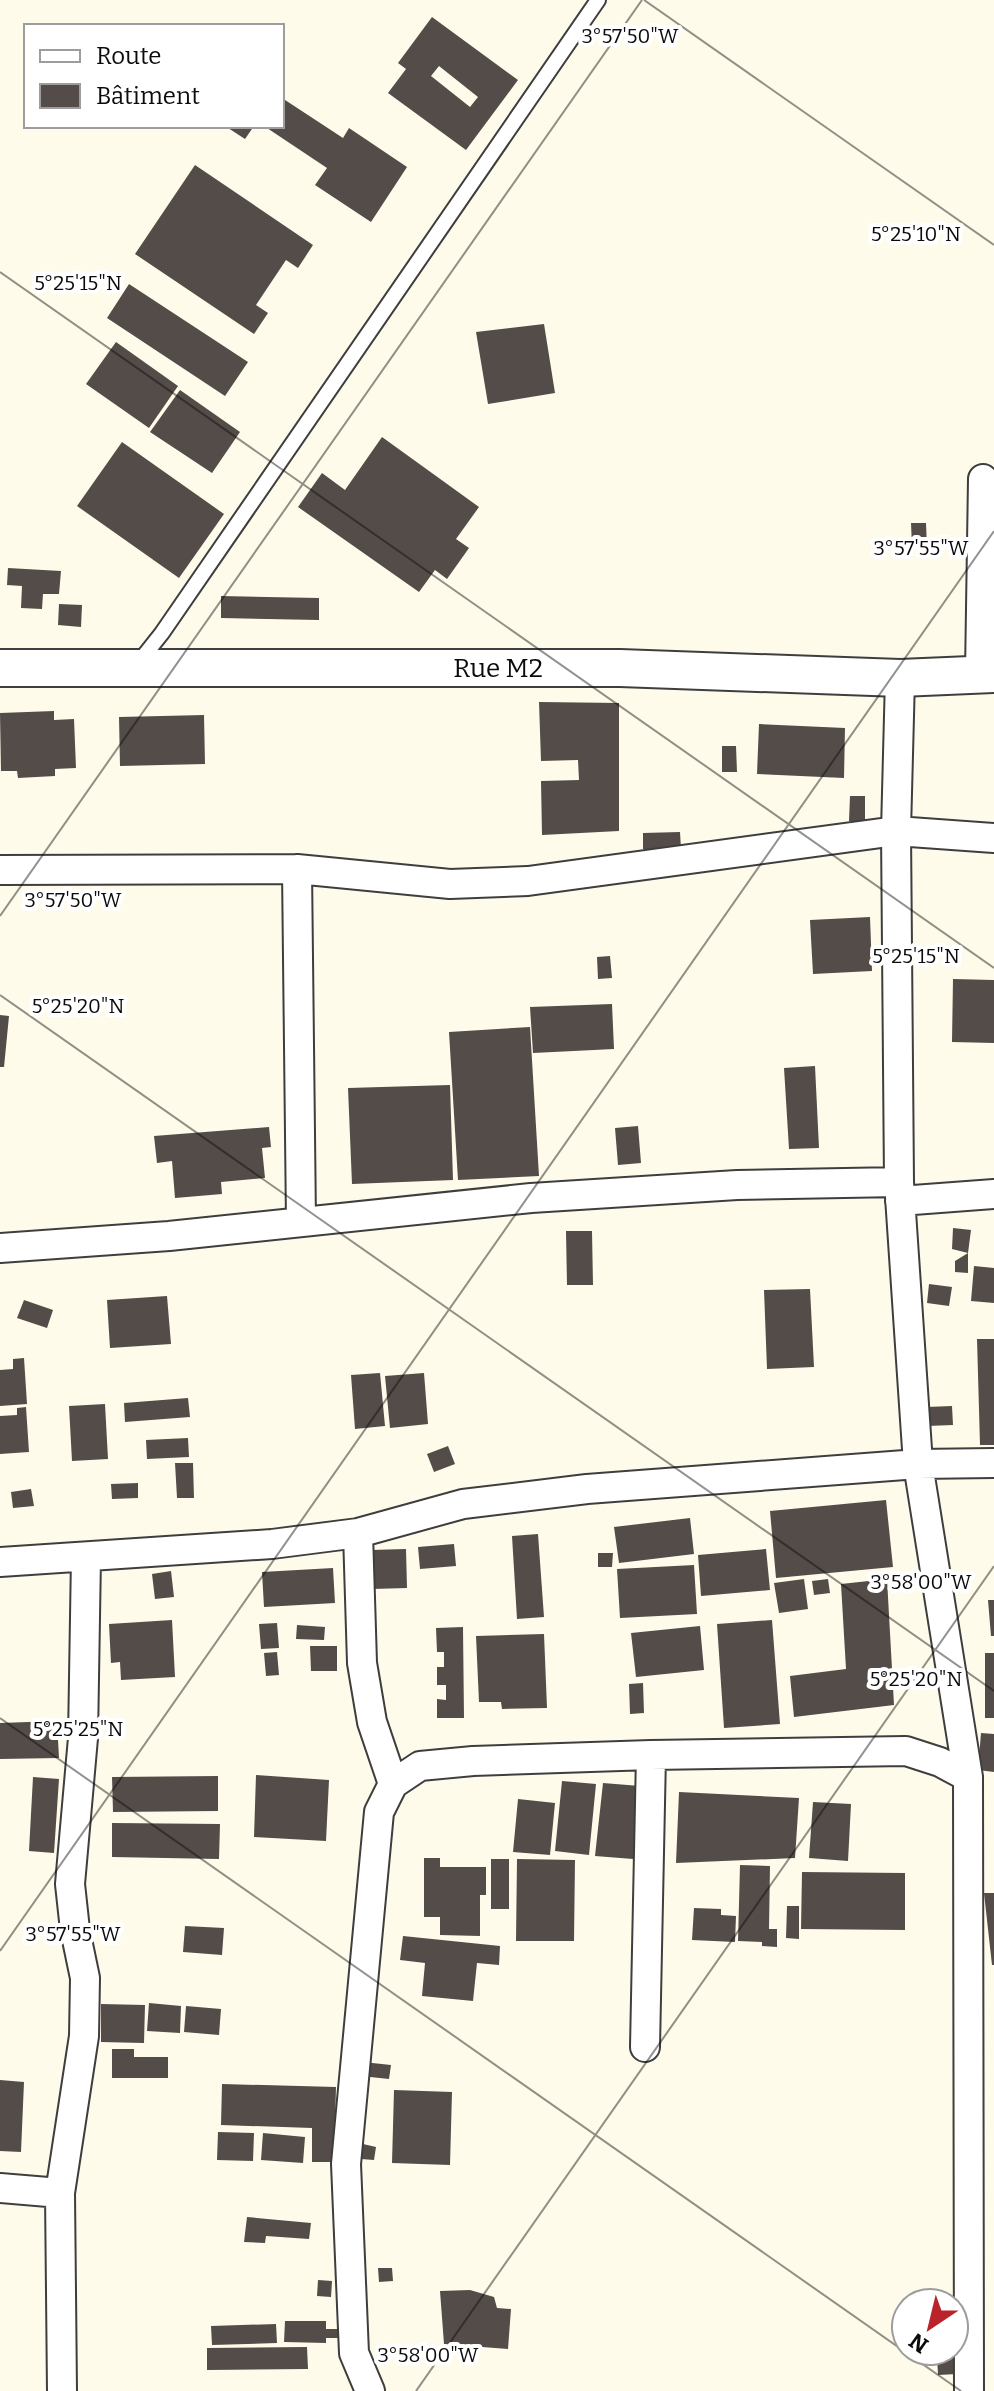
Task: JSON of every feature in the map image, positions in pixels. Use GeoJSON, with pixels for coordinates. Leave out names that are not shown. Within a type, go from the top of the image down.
{"type":"FeatureCollection","features":[{"type":"Feature","properties":{"kind":"street"},"geometry":{"type":"LineString","coordinates":[[983,479],[987,674]]}},
{"type":"Feature","properties":{"kind":"street","name":"Rue M2"},"geometry":{"type":"LineString","coordinates":[[0,668],[620,668],[900,678],[987,674]]}},
{"type":"Feature","properties":{"kind":"street"},"geometry":{"type":"LineString","coordinates":[[900,678],[896,831],[899,1191],[918,1464],[968,1777],[969,2391]]}},
{"type":"Feature","properties":{"kind":"street"},"geometry":{"type":"LineString","coordinates":[[0,870],[297,869],[450,884],[528,881],[896,831],[994,838]]}},
{"type":"Feature","properties":{"kind":"street"},"geometry":{"type":"LineString","coordinates":[[297,869],[301,1222]]}},
{"type":"Feature","properties":{"kind":"street"},"geometry":{"type":"LineString","coordinates":[[0,1248],[169,1236],[531,1198],[737,1185],[994,1194]]}},
{"type":"Feature","properties":{"kind":"street"},"geometry":{"type":"LineString","coordinates":[[0,1562],[272,1544],[358,1533],[479,1502],[587,1489],[918,1464],[994,1463]]}},
{"type":"Feature","properties":{"kind":"street"},"geometry":{"type":"LineString","coordinates":[[358,1533],[362,1663],[372,1722],[393,1784]]}},
{"type":"Feature","properties":{"kind":"street"},"geometry":{"type":"LineString","coordinates":[[62,2391],[60,2193],[84,2036],[85,1978],[70,1884],[83,1738],[86,1557]]}},
{"type":"Feature","properties":{"kind":"street"},"geometry":{"type":"LineString","coordinates":[[370,2391],[354,2353],[346,2164],[379,1812],[393,1784],[420,1766],[473,1761],[906,1751],[940,1762],[968,1777]]}},
{"type":"Feature","properties":{"kind":"street"},"geometry":{"type":"LineString","coordinates":[[645,2047],[651,1755]]}},
{"type":"Feature","properties":{"kind":"street"},"geometry":{"type":"LineString","coordinates":[[968,2048],[994,2036]]}},
{"type":"Feature","properties":{"kind":"street"},"geometry":{"type":"LineString","coordinates":[[0,2188],[60,2193]]}},
{"type":"Feature","properties":{"kind":"lane"},"geometry":{"type":"LineString","coordinates":[[136,666],[171,621],[598,0]]}},
{"type":"Feature","properties":{"kind":"building"},"geometry":{"type":"Polygon","coordinates":[[[432,17],[518,80],[466,150],[388,93],[406,69],[398,63],[432,17]],[[439,66],[431,76],[470,107],[478,97],[439,66]]]}},
{"type":"Feature","properties":{"kind":"building"},"geometry":{"type":"Polygon","coordinates":[[[284,99],[343,138],[349,128],[407,167],[371,222],[315,185],[327,168],[267,128],[284,128],[284,99]]]}},
{"type":"Feature","properties":{"kind":"building"},"geometry":{"type":"Polygon","coordinates":[[[228,128],[253,128],[245,139],[228,128]]]}},
{"type":"Feature","properties":{"kind":"building"},"geometry":{"type":"Polygon","coordinates":[[[195,165],[313,245],[298,268],[286,260],[256,305],[268,313],[254,334],[135,254],[195,165]]]}},
{"type":"Feature","properties":{"kind":"building"},"geometry":{"type":"Polygon","coordinates":[[[129,284],[248,362],[225,396],[107,318],[129,284]]]}},
{"type":"Feature","properties":{"kind":"building"},"geometry":{"type":"Polygon","coordinates":[[[544,324],[555,393],[488,404],[476,332],[544,324]]]}},
{"type":"Feature","properties":{"kind":"building"},"geometry":{"type":"Polygon","coordinates":[[[116,342],[178,386],[149,428],[86,384],[116,342]]]}},
{"type":"Feature","properties":{"kind":"building"},"geometry":{"type":"Polygon","coordinates":[[[180,390],[240,432],[212,473],[150,432],[180,390]]]}},
{"type":"Feature","properties":{"kind":"building"},"geometry":{"type":"Polygon","coordinates":[[[382,437],[479,507],[456,539],[469,548],[447,579],[435,570],[419,592],[298,507],[322,473],[345,490],[382,437]]]}},
{"type":"Feature","properties":{"kind":"building"},"geometry":{"type":"Polygon","coordinates":[[[122,442],[224,514],[179,578],[77,506],[122,442]]]}},
{"type":"Feature","properties":{"kind":"building"},"geometry":{"type":"Polygon","coordinates":[[[911,523],[926,523],[927,548],[912,547],[911,523]]]}},
{"type":"Feature","properties":{"kind":"building"},"geometry":{"type":"Polygon","coordinates":[[[8,568],[61,571],[59,594],[43,594],[42,609],[21,608],[22,586],[7,585],[8,568]]]}},
{"type":"Feature","properties":{"kind":"building"},"geometry":{"type":"Polygon","coordinates":[[[221,596],[319,598],[319,620],[221,618],[221,596]]]}},
{"type":"Feature","properties":{"kind":"building"},"geometry":{"type":"Polygon","coordinates":[[[59,604],[82,605],[81,627],[58,625],[59,604]]]}},
{"type":"Feature","properties":{"kind":"building"},"geometry":{"type":"Polygon","coordinates":[[[539,702],[619,703],[619,831],[542,835],[541,781],[579,780],[578,760],[541,761],[539,702]]]}},
{"type":"Feature","properties":{"kind":"building"},"geometry":{"type":"Polygon","coordinates":[[[54,711],[54,720],[74,719],[76,768],[55,769],[55,776],[18,778],[17,771],[1,771],[0,713],[54,711]]]}},
{"type":"Feature","properties":{"kind":"building"},"geometry":{"type":"Polygon","coordinates":[[[204,715],[205,764],[120,766],[119,717],[204,715]]]}},
{"type":"Feature","properties":{"kind":"building"},"geometry":{"type":"Polygon","coordinates":[[[759,724],[845,728],[844,778],[757,774],[759,724]]]}},
{"type":"Feature","properties":{"kind":"building"},"geometry":{"type":"Polygon","coordinates":[[[722,746],[736,746],[737,772],[722,772],[722,746]]]}},
{"type":"Feature","properties":{"kind":"building"},"geometry":{"type":"Polygon","coordinates":[[[850,796],[865,796],[865,822],[849,821],[850,796]]]}},
{"type":"Feature","properties":{"kind":"building"},"geometry":{"type":"Polygon","coordinates":[[[680,832],[681,849],[643,849],[643,833],[680,832]]]}},
{"type":"Feature","properties":{"kind":"building"},"geometry":{"type":"Polygon","coordinates":[[[870,917],[872,971],[813,974],[810,920],[870,917]]]}},
{"type":"Feature","properties":{"kind":"building"},"geometry":{"type":"Polygon","coordinates":[[[610,956],[612,978],[598,979],[597,957],[610,956]]]}},
{"type":"Feature","properties":{"kind":"building"},"geometry":{"type":"Polygon","coordinates":[[[953,979],[994,980],[994,1043],[952,1042],[953,979]]]}},
{"type":"Feature","properties":{"kind":"building"},"geometry":{"type":"Polygon","coordinates":[[[612,1004],[614,1049],[533,1053],[530,1007],[612,1004]]]}},
{"type":"Feature","properties":{"kind":"building"},"geometry":{"type":"Polygon","coordinates":[[[0,1015],[9,1016],[4,1067],[0,1067],[0,1015]]]}},
{"type":"Feature","properties":{"kind":"building"},"geometry":{"type":"Polygon","coordinates":[[[530,1027],[539,1176],[458,1180],[449,1032],[530,1027]]]}},
{"type":"Feature","properties":{"kind":"building"},"geometry":{"type":"Polygon","coordinates":[[[815,1066],[819,1148],[789,1149],[784,1068],[815,1066]]]}},
{"type":"Feature","properties":{"kind":"building"},"geometry":{"type":"Polygon","coordinates":[[[450,1085],[453,1180],[352,1184],[348,1088],[450,1085]]]}},
{"type":"Feature","properties":{"kind":"building"},"geometry":{"type":"Polygon","coordinates":[[[638,1126],[641,1163],[618,1165],[615,1128],[638,1126]]]}},
{"type":"Feature","properties":{"kind":"building"},"geometry":{"type":"Polygon","coordinates":[[[269,1127],[271,1147],[262,1148],[265,1178],[221,1182],[222,1194],[175,1198],[172,1161],[157,1163],[154,1136],[269,1127]]]}},
{"type":"Feature","properties":{"kind":"building"},"geometry":{"type":"Polygon","coordinates":[[[953,1228],[971,1230],[968,1253],[952,1249],[953,1228]]]}},
{"type":"Feature","properties":{"kind":"building"},"geometry":{"type":"Polygon","coordinates":[[[566,1231],[592,1231],[593,1285],[567,1285],[566,1231]]]}},
{"type":"Feature","properties":{"kind":"building"},"geometry":{"type":"Polygon","coordinates":[[[968,1253],[968,1273],[955,1272],[955,1261],[968,1253]]]}},
{"type":"Feature","properties":{"kind":"building"},"geometry":{"type":"Polygon","coordinates":[[[974,1266],[994,1268],[994,1303],[971,1301],[974,1266]]]}},
{"type":"Feature","properties":{"kind":"building"},"geometry":{"type":"Polygon","coordinates":[[[929,1284],[952,1287],[949,1306],[927,1303],[929,1284]]]}},
{"type":"Feature","properties":{"kind":"building"},"geometry":{"type":"Polygon","coordinates":[[[810,1289],[814,1367],[767,1369],[764,1290],[810,1289]]]}},
{"type":"Feature","properties":{"kind":"building"},"geometry":{"type":"Polygon","coordinates":[[[167,1296],[171,1344],[110,1348],[107,1300],[167,1296]]]}},
{"type":"Feature","properties":{"kind":"building"},"geometry":{"type":"Polygon","coordinates":[[[24,1300],[53,1310],[47,1328],[17,1318],[24,1300]]]}},
{"type":"Feature","properties":{"kind":"building"},"geometry":{"type":"Polygon","coordinates":[[[977,1339],[994,1339],[994,1445],[980,1445],[977,1339]]]}},
{"type":"Feature","properties":{"kind":"building"},"geometry":{"type":"Polygon","coordinates":[[[24,1358],[27,1404],[0,1406],[0,1370],[13,1369],[13,1359],[24,1358]]]}},
{"type":"Feature","properties":{"kind":"building"},"geometry":{"type":"Polygon","coordinates":[[[380,1373],[385,1426],[355,1429],[351,1375],[380,1373]]]}},
{"type":"Feature","properties":{"kind":"building"},"geometry":{"type":"Polygon","coordinates":[[[424,1373],[428,1424],[390,1428],[385,1376],[424,1373]]]}},
{"type":"Feature","properties":{"kind":"building"},"geometry":{"type":"Polygon","coordinates":[[[188,1398],[190,1417],[125,1422],[124,1403],[188,1398]]]}},
{"type":"Feature","properties":{"kind":"building"},"geometry":{"type":"Polygon","coordinates":[[[105,1404],[108,1459],[72,1461],[69,1406],[105,1404]]]}},
{"type":"Feature","properties":{"kind":"building"},"geometry":{"type":"Polygon","coordinates":[[[952,1406],[953,1425],[927,1426],[926,1407],[952,1406]]]}},
{"type":"Feature","properties":{"kind":"building"},"geometry":{"type":"Polygon","coordinates":[[[26,1407],[29,1452],[0,1454],[0,1416],[17,1415],[17,1408],[26,1407]]]}},
{"type":"Feature","properties":{"kind":"building"},"geometry":{"type":"Polygon","coordinates":[[[188,1438],[189,1457],[147,1459],[146,1440],[188,1438]]]}},
{"type":"Feature","properties":{"kind":"building"},"geometry":{"type":"Polygon","coordinates":[[[448,1446],[455,1464],[434,1472],[427,1454],[448,1446]]]}},
{"type":"Feature","properties":{"kind":"building"},"geometry":{"type":"Polygon","coordinates":[[[175,1463],[193,1463],[194,1498],[177,1498],[175,1463]]]}},
{"type":"Feature","properties":{"kind":"building"},"geometry":{"type":"Polygon","coordinates":[[[138,1483],[138,1498],[112,1499],[111,1484],[138,1483]]]}},
{"type":"Feature","properties":{"kind":"building"},"geometry":{"type":"Polygon","coordinates":[[[31,1489],[34,1506],[13,1508],[11,1492],[31,1489]]]}},
{"type":"Feature","properties":{"kind":"building"},"geometry":{"type":"Polygon","coordinates":[[[886,1500],[893,1567],[776,1578],[770,1511],[886,1500]]]}},
{"type":"Feature","properties":{"kind":"building"},"geometry":{"type":"Polygon","coordinates":[[[690,1518],[694,1554],[619,1563],[614,1527],[690,1518]]]}},
{"type":"Feature","properties":{"kind":"building"},"geometry":{"type":"Polygon","coordinates":[[[538,1534],[544,1617],[517,1619],[512,1536],[538,1534]]]}},
{"type":"Feature","properties":{"kind":"building"},"geometry":{"type":"Polygon","coordinates":[[[454,1544],[456,1566],[420,1569],[418,1547],[454,1544]]]}},
{"type":"Feature","properties":{"kind":"building"},"geometry":{"type":"Polygon","coordinates":[[[406,1549],[407,1588],[372,1589],[370,1550],[406,1549]]]}},
{"type":"Feature","properties":{"kind":"building"},"geometry":{"type":"Polygon","coordinates":[[[766,1549],[770,1590],[701,1596],[698,1555],[766,1549]]]}},
{"type":"Feature","properties":{"kind":"building"},"geometry":{"type":"Polygon","coordinates":[[[598,1553],[613,1553],[612,1567],[598,1567],[598,1553]]]}},
{"type":"Feature","properties":{"kind":"building"},"geometry":{"type":"Polygon","coordinates":[[[694,1565],[697,1614],[620,1618],[617,1569],[694,1565]]]}},
{"type":"Feature","properties":{"kind":"building"},"geometry":{"type":"Polygon","coordinates":[[[333,1568],[335,1603],[264,1607],[262,1572],[333,1568]]]}},
{"type":"Feature","properties":{"kind":"building"},"geometry":{"type":"Polygon","coordinates":[[[171,1571],[174,1597],[155,1599],[152,1574],[171,1571]]]}},
{"type":"Feature","properties":{"kind":"building"},"geometry":{"type":"Polygon","coordinates":[[[804,1579],[808,1609],[779,1613],[774,1583],[804,1579]]]}},
{"type":"Feature","properties":{"kind":"building"},"geometry":{"type":"Polygon","coordinates":[[[828,1579],[830,1593],[814,1595],[812,1581],[828,1579]]]}},
{"type":"Feature","properties":{"kind":"building"},"geometry":{"type":"Polygon","coordinates":[[[887,1579],[894,1705],[794,1717],[790,1676],[846,1669],[841,1584],[887,1579]]]}},
{"type":"Feature","properties":{"kind":"building"},"geometry":{"type":"Polygon","coordinates":[[[988,1600],[994,1600],[994,1636],[991,1636],[988,1600]]]}},
{"type":"Feature","properties":{"kind":"building"},"geometry":{"type":"Polygon","coordinates":[[[172,1620],[175,1677],[121,1680],[120,1662],[111,1663],[109,1624],[172,1620]]]}},
{"type":"Feature","properties":{"kind":"building"},"geometry":{"type":"Polygon","coordinates":[[[772,1620],[780,1724],[724,1728],[717,1624],[772,1620]]]}},
{"type":"Feature","properties":{"kind":"building"},"geometry":{"type":"Polygon","coordinates":[[[277,1623],[279,1648],[261,1649],[259,1624],[277,1623]]]}},
{"type":"Feature","properties":{"kind":"building"},"geometry":{"type":"Polygon","coordinates":[[[297,1625],[325,1627],[324,1640],[296,1639],[297,1625]]]}},
{"type":"Feature","properties":{"kind":"building"},"geometry":{"type":"Polygon","coordinates":[[[700,1626],[704,1670],[636,1677],[631,1633],[700,1626]]]}},
{"type":"Feature","properties":{"kind":"building"},"geometry":{"type":"Polygon","coordinates":[[[463,1627],[464,1718],[437,1718],[437,1699],[446,1700],[446,1685],[437,1685],[437,1667],[444,1667],[444,1652],[437,1652],[436,1628],[463,1627]]]}},
{"type":"Feature","properties":{"kind":"building"},"geometry":{"type":"Polygon","coordinates":[[[544,1634],[547,1708],[502,1709],[501,1702],[479,1702],[476,1636],[544,1634]]]}},
{"type":"Feature","properties":{"kind":"building"},"geometry":{"type":"Polygon","coordinates":[[[310,1646],[337,1646],[337,1671],[311,1671],[310,1646]]]}},
{"type":"Feature","properties":{"kind":"building"},"geometry":{"type":"Polygon","coordinates":[[[277,1652],[279,1675],[266,1676],[264,1653],[277,1652]]]}},
{"type":"Feature","properties":{"kind":"building"},"geometry":{"type":"Polygon","coordinates":[[[985,1653],[994,1653],[994,1718],[985,1718],[985,1653]]]}},
{"type":"Feature","properties":{"kind":"building"},"geometry":{"type":"Polygon","coordinates":[[[643,1683],[644,1713],[630,1714],[629,1684],[643,1683]]]}},
{"type":"Feature","properties":{"kind":"building"},"geometry":{"type":"Polygon","coordinates":[[[57,1721],[59,1758],[0,1759],[0,1723],[57,1721]]]}},
{"type":"Feature","properties":{"kind":"building"},"geometry":{"type":"Polygon","coordinates":[[[981,1733],[994,1734],[994,1772],[978,1770],[981,1733]]]}},
{"type":"Feature","properties":{"kind":"building"},"geometry":{"type":"Polygon","coordinates":[[[256,1775],[329,1780],[326,1841],[254,1837],[256,1775]]]}},
{"type":"Feature","properties":{"kind":"building"},"geometry":{"type":"Polygon","coordinates":[[[218,1776],[218,1811],[113,1812],[112,1777],[218,1776]]]}},
{"type":"Feature","properties":{"kind":"building"},"geometry":{"type":"Polygon","coordinates":[[[33,1777],[59,1779],[54,1853],[29,1851],[33,1777]]]}},
{"type":"Feature","properties":{"kind":"building"},"geometry":{"type":"Polygon","coordinates":[[[562,1781],[596,1784],[589,1855],[555,1851],[562,1781]]]}},
{"type":"Feature","properties":{"kind":"building"},"geometry":{"type":"Polygon","coordinates":[[[603,1783],[640,1786],[633,1859],[595,1856],[603,1783]]]}},
{"type":"Feature","properties":{"kind":"building"},"geometry":{"type":"Polygon","coordinates":[[[679,1792],[799,1798],[795,1858],[676,1863],[679,1792]]]}},
{"type":"Feature","properties":{"kind":"building"},"geometry":{"type":"Polygon","coordinates":[[[518,1799],[555,1803],[550,1855],[513,1852],[518,1799]]]}},
{"type":"Feature","properties":{"kind":"building"},"geometry":{"type":"Polygon","coordinates":[[[813,1802],[851,1804],[848,1861],[809,1858],[813,1802]]]}},
{"type":"Feature","properties":{"kind":"building"},"geometry":{"type":"Polygon","coordinates":[[[112,1823],[220,1824],[219,1859],[112,1857],[112,1823]]]}},
{"type":"Feature","properties":{"kind":"building"},"geometry":{"type":"Polygon","coordinates":[[[424,1858],[440,1858],[440,1867],[486,1867],[486,1895],[480,1895],[480,1936],[440,1935],[440,1917],[424,1917],[424,1858]]]}},
{"type":"Feature","properties":{"kind":"building"},"geometry":{"type":"Polygon","coordinates":[[[491,1859],[509,1859],[509,1909],[491,1909],[491,1859]]]}},
{"type":"Feature","properties":{"kind":"building"},"geometry":{"type":"Polygon","coordinates":[[[517,1859],[575,1860],[574,1941],[516,1941],[517,1859]]]}},
{"type":"Feature","properties":{"kind":"building"},"geometry":{"type":"Polygon","coordinates":[[[740,1865],[770,1866],[769,1929],[777,1929],[777,1947],[762,1946],[762,1942],[738,1941],[740,1865]]]}},
{"type":"Feature","properties":{"kind":"building"},"geometry":{"type":"Polygon","coordinates":[[[802,1872],[905,1873],[905,1930],[801,1929],[802,1872]]]}},
{"type":"Feature","properties":{"kind":"building"},"geometry":{"type":"Polygon","coordinates":[[[984,1893],[994,1893],[994,1965],[992,1965],[984,1893]]]}},
{"type":"Feature","properties":{"kind":"building"},"geometry":{"type":"Polygon","coordinates":[[[787,1906],[799,1906],[799,1939],[786,1938],[787,1906]]]}},
{"type":"Feature","properties":{"kind":"building"},"geometry":{"type":"Polygon","coordinates":[[[694,1908],[721,1909],[721,1915],[736,1916],[735,1942],[692,1940],[694,1908]]]}},
{"type":"Feature","properties":{"kind":"building"},"geometry":{"type":"Polygon","coordinates":[[[185,1926],[224,1928],[222,1955],[183,1952],[185,1926]]]}},
{"type":"Feature","properties":{"kind":"building"},"geometry":{"type":"Polygon","coordinates":[[[403,1936],[500,1946],[499,1965],[477,1963],[473,2001],[422,1996],[425,1963],[400,1960],[403,1936]]]}},
{"type":"Feature","properties":{"kind":"building"},"geometry":{"type":"Polygon","coordinates":[[[149,2003],[181,2006],[180,2033],[147,2031],[149,2003]]]}},
{"type":"Feature","properties":{"kind":"building"},"geometry":{"type":"Polygon","coordinates":[[[101,2004],[145,2005],[144,2043],[101,2042],[101,2004]]]}},
{"type":"Feature","properties":{"kind":"building"},"geometry":{"type":"Polygon","coordinates":[[[186,2006],[221,2009],[219,2035],[184,2032],[186,2006]]]}},
{"type":"Feature","properties":{"kind":"building"},"geometry":{"type":"Polygon","coordinates":[[[112,2049],[134,2049],[134,2057],[168,2057],[168,2078],[112,2078],[112,2049]]]}},
{"type":"Feature","properties":{"kind":"building"},"geometry":{"type":"Polygon","coordinates":[[[363,2062],[391,2065],[389,2079],[361,2076],[363,2062]]]}},
{"type":"Feature","properties":{"kind":"building"},"geometry":{"type":"Polygon","coordinates":[[[0,2080],[24,2082],[21,2152],[0,2151],[0,2080]]]}},
{"type":"Feature","properties":{"kind":"building"},"geometry":{"type":"Polygon","coordinates":[[[222,2084],[336,2087],[334,2162],[312,2162],[312,2128],[221,2125],[222,2084]]]}},
{"type":"Feature","properties":{"kind":"building"},"geometry":{"type":"Polygon","coordinates":[[[394,2090],[452,2092],[450,2165],[392,2163],[394,2090]]]}},
{"type":"Feature","properties":{"kind":"building"},"geometry":{"type":"Polygon","coordinates":[[[218,2132],[254,2133],[253,2161],[217,2160],[218,2132]]]}},
{"type":"Feature","properties":{"kind":"building"},"geometry":{"type":"Polygon","coordinates":[[[263,2133],[305,2137],[303,2163],[261,2160],[263,2133]]]}},
{"type":"Feature","properties":{"kind":"building"},"geometry":{"type":"Polygon","coordinates":[[[363,2144],[376,2147],[374,2160],[361,2159],[363,2144]]]}},
{"type":"Feature","properties":{"kind":"building"},"geometry":{"type":"Polygon","coordinates":[[[247,2217],[311,2223],[309,2239],[266,2236],[265,2243],[244,2242],[247,2217]]]}},
{"type":"Feature","properties":{"kind":"building"},"geometry":{"type":"Polygon","coordinates":[[[378,2268],[392,2268],[393,2281],[379,2282],[378,2268]]]}},
{"type":"Feature","properties":{"kind":"building"},"geometry":{"type":"Polygon","coordinates":[[[318,2280],[332,2281],[331,2297],[317,2296],[318,2280]]]}},
{"type":"Feature","properties":{"kind":"building"},"geometry":{"type":"Polygon","coordinates":[[[470,2290],[494,2297],[497,2308],[511,2309],[508,2349],[444,2344],[440,2291],[470,2290]]]}},
{"type":"Feature","properties":{"kind":"building"},"geometry":{"type":"Polygon","coordinates":[[[285,2321],[326,2321],[326,2329],[341,2329],[340,2338],[326,2338],[326,2343],[284,2342],[285,2321]]]}},
{"type":"Feature","properties":{"kind":"building"},"geometry":{"type":"Polygon","coordinates":[[[276,2324],[277,2343],[212,2345],[211,2326],[276,2324]]]}},
{"type":"Feature","properties":{"kind":"building"},"geometry":{"type":"Polygon","coordinates":[[[307,2347],[308,2369],[207,2370],[207,2348],[307,2347]]]}},
{"type":"Feature","properties":{"kind":"building"},"geometry":{"type":"Polygon","coordinates":[[[938,2367],[958,2367],[958,2374],[938,2375],[938,2367]]]}}]}
